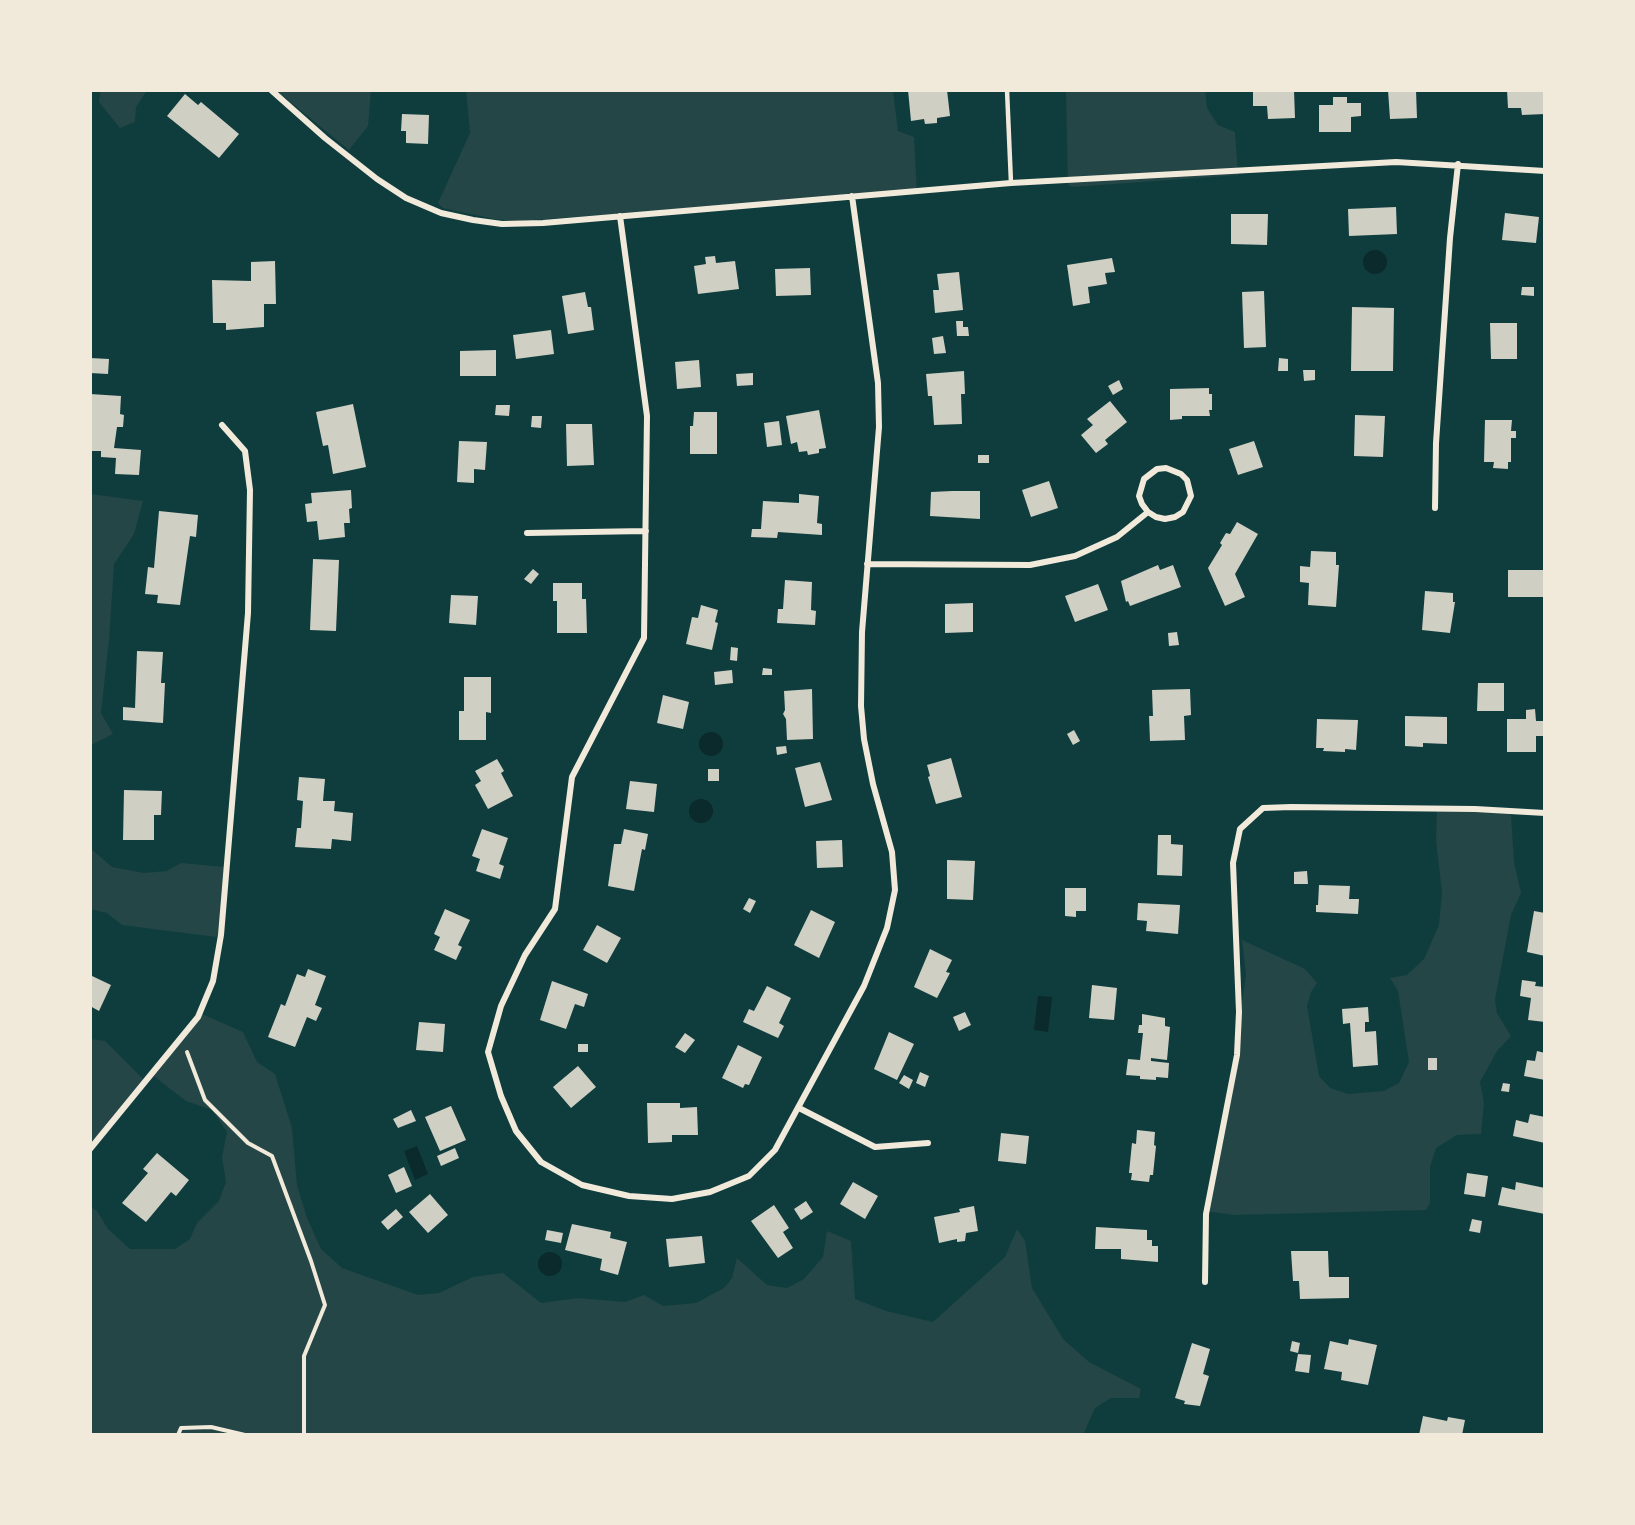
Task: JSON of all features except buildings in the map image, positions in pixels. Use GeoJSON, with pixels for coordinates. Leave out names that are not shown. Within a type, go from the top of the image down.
{"type":"FeatureCollection","features":[{"type":"Feature","properties":{"kind":"street"},"geometry":{"type":"LineString","coordinates":[[271,90],[325,138],[377,179],[406,198],[422,206],[473,220],[502,224],[543,223],[1011,183],[1396,162],[1545,171]]}},
{"type":"Feature","properties":{"kind":"street"},"geometry":{"type":"LineString","coordinates":[[1435,508],[1436,432],[1450,238],[1458,164]]}},
{"type":"Feature","properties":{"kind":"street"},"geometry":{"type":"LineString","coordinates":[[620,216],[647,416],[644,638],[572,777],[555,909],[525,955],[501,1006],[488,1052],[501,1096],[516,1131],[541,1162],[582,1185],[629,1196],[672,1199],[711,1192],[749,1176],[775,1150],[864,986],[887,928],[895,890],[892,852],[873,784],[864,739],[861,705],[862,632],[879,428],[878,383],[852,196]]}},
{"type":"Feature","properties":{"kind":"street"},"geometry":{"type":"LineString","coordinates":[[90,1149],[198,1017],[213,981],[221,935],[248,613],[249,480],[245,451],[222,425]]}},
{"type":"Feature","properties":{"kind":"street"},"geometry":{"type":"LineString","coordinates":[[1166,468],[1181,474],[1187,480],[1191,496],[1183,512],[1165,519],[1156,518],[1148,512],[1139,496],[1144,479],[1157,469],[1166,468]]}},
{"type":"Feature","properties":{"kind":"street"},"geometry":{"type":"LineString","coordinates":[[867,564],[1030,565],[1075,556],[1116,537],[1148,512]]}},
{"type":"Feature","properties":{"kind":"street"},"geometry":{"type":"LineString","coordinates":[[527,533],[646,531]]}},
{"type":"Feature","properties":{"kind":"street"},"geometry":{"type":"LineString","coordinates":[[1205,1282],[1206,1214],[1237,1055],[1239,1012],[1233,863],[1240,829],[1263,808],[1282,807],[1475,809],[1545,813]]}},
{"type":"Feature","properties":{"kind":"street"},"geometry":{"type":"LineString","coordinates":[[799,1108],[875,1147],[928,1143]]}},
{"type":"Feature","properties":{"kind":"lane"},"geometry":{"type":"LineString","coordinates":[[1007,90],[1011,183]]}},
{"type":"Feature","properties":{"kind":"path"},"geometry":{"type":"LineString","coordinates":[[181,1037],[205,1100],[248,1143],[272,1155],[315,1272],[325,1305],[304,1356],[304,1435]]}},
{"type":"Feature","properties":{"kind":"path"},"geometry":{"type":"LineString","coordinates":[[178,1435],[181,1428],[211,1427],[245,1435]]}},
{"type":"Feature","properties":{"kind":"shaded area"},"geometry":{"type":"Polygon","coordinates":[[[101,90],[147,90],[136,107],[135,122],[120,128],[99,102],[101,90]]]}},
{"type":"Feature","properties":{"kind":"shaded area"},"geometry":{"type":"Polygon","coordinates":[[[276,90],[371,90],[368,126],[349,150],[276,90]]]}},
{"type":"Feature","properties":{"kind":"shaded area"},"geometry":{"type":"Polygon","coordinates":[[[466,90],[891,90],[893,91],[898,131],[914,137],[917,194],[516,221],[494,219],[443,208],[438,203],[470,133],[466,90]]]}},
{"type":"Feature","properties":{"kind":"shaded area"},"geometry":{"type":"Polygon","coordinates":[[[1066,90],[1205,90],[1207,108],[1218,125],[1235,132],[1238,175],[1073,187],[1068,185],[1066,90]]]}},
{"type":"Feature","properties":{"kind":"shaded area"},"geometry":{"type":"Polygon","coordinates":[[[1375,250],[1383,254],[1387,262],[1383,270],[1375,274],[1367,270],[1363,262],[1367,254],[1375,250]]]}},
{"type":"Feature","properties":{"kind":"shaded area"},"geometry":{"type":"Polygon","coordinates":[[[90,494],[143,501],[134,534],[114,564],[101,713],[113,734],[90,747],[90,494]]]}},
{"type":"Feature","properties":{"kind":"shaded area"},"geometry":{"type":"Polygon","coordinates":[[[711,732],[719,736],[723,744],[719,752],[711,756],[703,752],[699,744],[703,736],[711,732]]]}},
{"type":"Feature","properties":{"kind":"shaded area"},"geometry":{"type":"Polygon","coordinates":[[[701,799],[710,802],[713,811],[710,820],[701,823],[692,820],[689,811],[692,802],[701,799]]]}},
{"type":"Feature","properties":{"kind":"shaded area"},"geometry":{"type":"Polygon","coordinates":[[[1437,811],[1508,813],[1511,816],[1514,862],[1521,893],[1511,915],[1495,1000],[1497,1013],[1511,1036],[1497,1051],[1480,1082],[1484,1103],[1481,1134],[1457,1135],[1436,1148],[1430,1167],[1430,1203],[1426,1210],[1233,1215],[1206,1211],[1224,1126],[1246,975],[1242,940],[1305,969],[1317,983],[1311,992],[1307,1006],[1319,1076],[1330,1088],[1348,1094],[1384,1091],[1399,1083],[1409,1062],[1398,991],[1390,978],[1407,975],[1424,959],[1439,925],[1442,892],[1436,840],[1437,811]]]}},
{"type":"Feature","properties":{"kind":"shaded area"},"geometry":{"type":"Polygon","coordinates":[[[90,848],[112,867],[144,873],[167,871],[181,863],[225,867],[221,932],[216,937],[122,925],[107,913],[90,909],[90,848]]]}},
{"type":"Feature","properties":{"kind":"shaded area"},"geometry":{"type":"Polygon","coordinates":[[[1038,996],[1052,997],[1048,1032],[1034,1030],[1038,996]]]}},
{"type":"Feature","properties":{"kind":"shaded area"},"geometry":{"type":"Polygon","coordinates":[[[202,1014],[243,1032],[257,1062],[275,1074],[292,1128],[297,1185],[307,1218],[321,1249],[342,1268],[418,1295],[439,1293],[473,1277],[503,1273],[541,1303],[578,1298],[625,1302],[644,1295],[663,1306],[696,1303],[724,1288],[732,1278],[737,1258],[767,1285],[787,1288],[804,1279],[823,1257],[827,1231],[851,1241],[855,1299],[886,1311],[933,1322],[1005,1257],[1017,1229],[1025,1241],[1032,1288],[1063,1339],[1089,1362],[1141,1389],[1139,1398],[1111,1398],[1095,1408],[1083,1435],[90,1435],[90,1206],[97,1211],[108,1229],[130,1249],[175,1249],[190,1239],[197,1223],[219,1201],[226,1182],[222,1157],[227,1132],[212,1110],[186,1101],[151,1074],[202,1014]]]}},
{"type":"Feature","properties":{"kind":"shaded area"},"geometry":{"type":"Polygon","coordinates":[[[90,1039],[105,1041],[144,1080],[94,1141],[90,1139],[90,1039]]]}},
{"type":"Feature","properties":{"kind":"shaded area"},"geometry":{"type":"Polygon","coordinates":[[[417,1146],[428,1174],[415,1180],[404,1151],[417,1146]]]}},
{"type":"Feature","properties":{"kind":"shaded area"},"geometry":{"type":"Polygon","coordinates":[[[550,1252],[555,1253],[561,1259],[561,1269],[555,1275],[550,1276],[545,1275],[539,1269],[538,1264],[539,1259],[545,1253],[550,1252]]]}}]}
